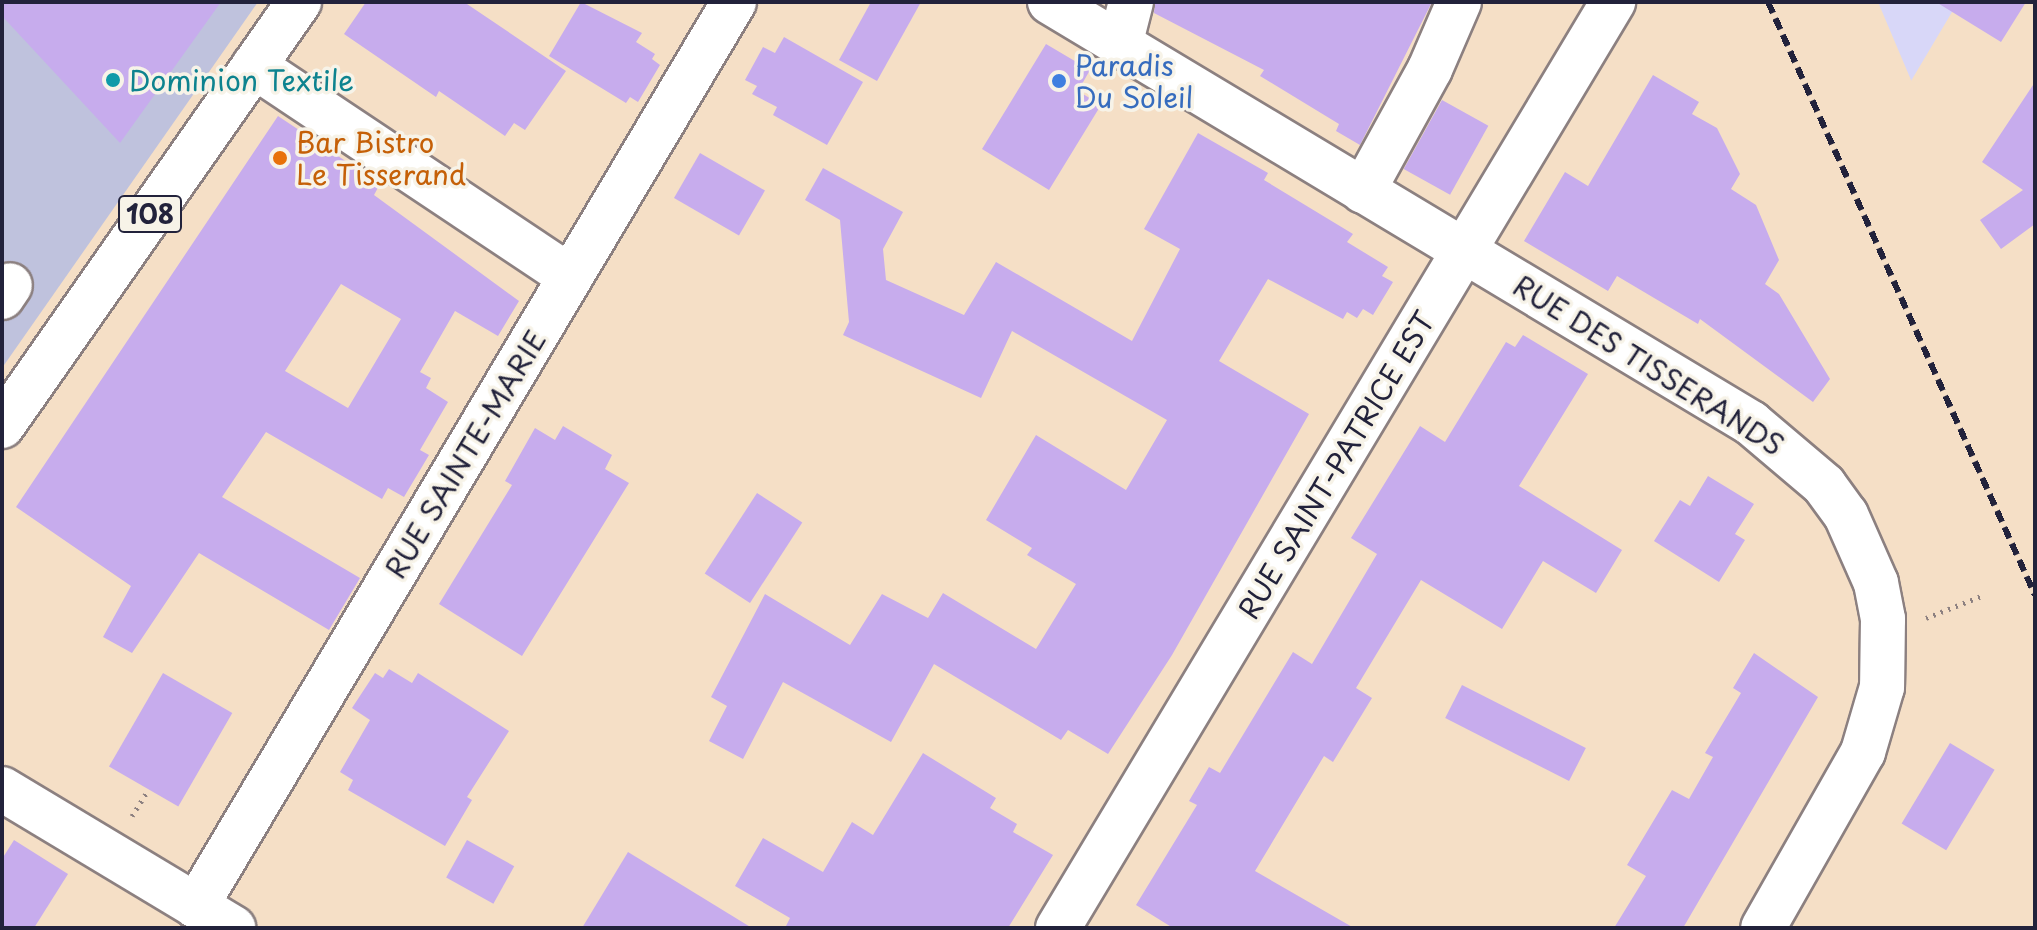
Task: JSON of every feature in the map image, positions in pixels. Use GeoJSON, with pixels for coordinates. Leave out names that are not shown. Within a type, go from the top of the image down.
{"type":"FeatureCollection","features":[{"type":"Feature","properties":{"kind":"street","name":"108"},"geometry":{"type":"LineString","coordinates":[[2,426],[299,2]]}},
{"type":"Feature","properties":{"kind":"street","name":"RUE SAINTE-MARIE"},"geometry":{"type":"LineString","coordinates":[[196,906],[734,2]]}},
{"type":"Feature","properties":{"kind":"street","name":"RUE DES TISSERANDS"},"geometry":{"type":"LineString","coordinates":[[1050,2],[1751,423],[1802,462],[1846,515],[1863,547],[1883,619],[1882,687],[1863,752],[1763,928]]}},
{"type":"Feature","properties":{"kind":"street"},"geometry":{"type":"LineString","coordinates":[[1120,45],[1131,2]]}},
{"type":"Feature","properties":{"kind":"street"},"geometry":{"type":"LineString","coordinates":[[1363,191],[1430,69],[1459,2]]}},
{"type":"Feature","properties":{"kind":"street","name":"RUE SAINT-PATRICE EST"},"geometry":{"type":"LineString","coordinates":[[1058,928],[1613,2]]}},
{"type":"Feature","properties":{"kind":"street"},"geometry":{"type":"LineString","coordinates":[[254,66],[570,277]]}},
{"type":"Feature","properties":{"kind":"street"},"geometry":{"type":"LineString","coordinates":[[2,789],[233,928]]}},
{"type":"Feature","properties":{"kind":"path"},"geometry":{"type":"LineString","coordinates":[[1883,619],[1934,618],[1984,595]]}},
{"type":"Feature","properties":{"kind":"shaded area"},"geometry":{"type":"Polygon","coordinates":[[[2,2],[258,2],[2,368],[2,2]]]}},
{"type":"Feature","properties":{"kind":"shaded area"},"geometry":{"type":"Polygon","coordinates":[[[1878,2],[1958,2],[1911,81],[1911,80],[1878,2]]]}},
{"type":"Feature","properties":{"kind":"building","name":"Dominion Textile"},"geometry":{"type":"Polygon","coordinates":[[[2,2],[221,2],[120,143],[2,16],[2,2]]]}},
{"type":"Feature","properties":{"kind":"building"},"geometry":{"type":"Polygon","coordinates":[[[366,2],[464,2],[566,71],[525,130],[514,123],[505,136],[439,91],[436,97],[344,34],[366,2]]]}},
{"type":"Feature","properties":{"kind":"building"},"geometry":{"type":"Polygon","coordinates":[[[581,2],[642,33],[636,42],[655,54],[652,59],[660,65],[638,102],[630,97],[626,103],[549,56],[581,2]]]}},
{"type":"Feature","properties":{"kind":"building"},"geometry":{"type":"Polygon","coordinates":[[[871,2],[921,2],[877,81],[839,60],[871,2]]]}},
{"type":"Feature","properties":{"kind":"building"},"geometry":{"type":"Polygon","coordinates":[[[1155,2],[1432,2],[1360,145],[1336,131],[1339,124],[1260,76],[1264,70],[1154,13],[1155,2]]]}},
{"type":"Feature","properties":{"kind":"building"},"geometry":{"type":"Polygon","coordinates":[[[1936,2],[2026,2],[2001,42],[1936,2]]]}},
{"type":"Feature","properties":{"kind":"building"},"geometry":{"type":"Polygon","coordinates":[[[784,37],[863,82],[827,145],[773,115],[777,107],[752,94],[757,86],[745,80],[763,47],[775,53],[784,37]]]}},
{"type":"Feature","properties":{"kind":"building"},"geometry":{"type":"Polygon","coordinates":[[[1046,44],[1090,70],[1078,91],[1101,105],[1049,190],[982,149],[1046,44]]]}},
{"type":"Feature","properties":{"kind":"building"},"geometry":{"type":"Polygon","coordinates":[[[1653,75],[1699,102],[1692,114],[1717,128],[1740,174],[1731,189],[1756,205],[1779,260],[1765,284],[1779,294],[1830,379],[1813,402],[1700,319],[1698,324],[1617,276],[1608,291],[1524,241],[1565,172],[1588,186],[1653,75]]]}},
{"type":"Feature","properties":{"kind":"building"},"geometry":{"type":"Polygon","coordinates":[[[2035,82],[2035,224],[2001,249],[1980,220],[2023,190],[1982,162],[2035,82]]]}},
{"type":"Feature","properties":{"kind":"building"},"geometry":{"type":"Polygon","coordinates":[[[1442,100],[1488,126],[1450,195],[1404,169],[1442,100]]]}},
{"type":"Feature","properties":{"kind":"building"},"geometry":{"type":"Polygon","coordinates":[[[278,116],[380,184],[374,195],[519,301],[498,336],[455,311],[420,372],[431,378],[426,388],[448,402],[420,450],[429,455],[404,497],[388,488],[382,499],[266,432],[222,497],[360,578],[329,630],[199,553],[132,653],[103,637],[131,586],[16,507],[278,116]],[[341,284],[285,371],[348,408],[401,319],[341,284]]]}},
{"type":"Feature","properties":{"kind":"building"},"geometry":{"type":"Polygon","coordinates":[[[1198,133],[1268,173],[1264,180],[1353,234],[1347,242],[1388,267],[1382,276],[1393,282],[1373,315],[1363,309],[1357,318],[1347,312],[1343,319],[1268,279],[1219,361],[1309,414],[1172,655],[1108,754],[1068,730],[1061,740],[934,664],[891,742],[783,682],[743,759],[709,741],[727,706],[711,697],[765,594],[850,645],[882,594],[928,618],[943,593],[1036,649],[1076,584],[1027,555],[1032,548],[986,520],[1036,435],[1126,490],[1167,420],[1012,331],[981,398],[843,335],[849,322],[840,220],[805,200],[823,168],[903,212],[883,249],[886,280],[964,315],[996,262],[1132,341],[1180,249],[1144,229],[1198,133]]]}},
{"type":"Feature","properties":{"kind":"building"},"geometry":{"type":"Polygon","coordinates":[[[700,153],[765,190],[739,236],[674,198],[700,153]]]}},
{"type":"Feature","properties":{"kind":"building"},"geometry":{"type":"Polygon","coordinates":[[[1523,335],[1588,374],[1519,486],[1622,550],[1596,593],[1543,561],[1502,629],[1421,580],[1356,688],[1372,698],[1333,762],[1324,756],[1255,871],[1354,928],[1173,928],[1136,905],[1197,805],[1189,801],[1209,767],[1220,773],[1293,652],[1312,664],[1377,554],[1351,538],[1420,426],[1445,442],[1506,342],[1515,347],[1523,335]]]}},
{"type":"Feature","properties":{"kind":"building"},"geometry":{"type":"Polygon","coordinates":[[[563,426],[612,455],[605,469],[629,483],[522,656],[439,604],[512,485],[505,481],[535,428],[555,440],[563,426]]]}},
{"type":"Feature","properties":{"kind":"building"},"geometry":{"type":"Polygon","coordinates":[[[1708,476],[1754,504],[1735,534],[1745,540],[1719,582],[1654,541],[1680,500],[1690,506],[1708,476]]]}},
{"type":"Feature","properties":{"kind":"building"},"geometry":{"type":"Polygon","coordinates":[[[757,493],[802,522],[750,603],[705,574],[757,493]]]}},
{"type":"Feature","properties":{"kind":"building"},"geometry":{"type":"Polygon","coordinates":[[[1754,653],[1818,697],[1683,928],[1614,928],[1646,876],[1627,865],[1672,790],[1689,799],[1713,757],[1705,753],[1741,693],[1733,688],[1754,653]]]}},
{"type":"Feature","properties":{"kind":"building"},"geometry":{"type":"Polygon","coordinates":[[[389,669],[412,683],[418,673],[509,731],[467,797],[472,800],[445,846],[348,790],[353,780],[340,772],[370,720],[352,708],[375,673],[383,678],[389,669]]]}},
{"type":"Feature","properties":{"kind":"building"},"geometry":{"type":"Polygon","coordinates":[[[163,673],[232,713],[178,807],[109,767],[163,673]]]}},
{"type":"Feature","properties":{"kind":"building"},"geometry":{"type":"Polygon","coordinates":[[[1462,685],[1586,748],[1569,781],[1445,718],[1462,685]]]}},
{"type":"Feature","properties":{"kind":"building"},"geometry":{"type":"Polygon","coordinates":[[[1950,743],[1995,770],[1946,850],[1902,824],[1950,743]]]}},
{"type":"Feature","properties":{"kind":"building"},"geometry":{"type":"Polygon","coordinates":[[[923,753],[996,798],[990,808],[1017,824],[1013,832],[1053,855],[1008,928],[785,928],[790,918],[735,886],[763,838],[823,872],[852,822],[873,835],[923,753]]]}},
{"type":"Feature","properties":{"kind":"building"},"geometry":{"type":"Polygon","coordinates":[[[14,840],[68,874],[34,928],[2,928],[2,859],[14,840]]]}},
{"type":"Feature","properties":{"kind":"building"},"geometry":{"type":"Polygon","coordinates":[[[467,840],[514,866],[493,904],[446,878],[467,840]]]}},
{"type":"Feature","properties":{"kind":"building"},"geometry":{"type":"Polygon","coordinates":[[[628,852],[752,928],[582,928],[628,852]]]}},
{"type":"Feature","properties":{"kind":"railway"},"geometry":{"type":"LineString","coordinates":[[1768,2],[2035,595]]}},
{"type":"Feature","properties":{"kind":"place","name":"Dominion Textile"},"geometry":{"type":"Point","coordinates":[113,80]}},
{"type":"Feature","properties":{"kind":"place","name":"Paradis Du Soleil"},"geometry":{"type":"Point","coordinates":[1059,81]}},
{"type":"Feature","properties":{"kind":"place","name":"Bar Bistro Le Tisserand"},"geometry":{"type":"Point","coordinates":[280,158]}}]}
